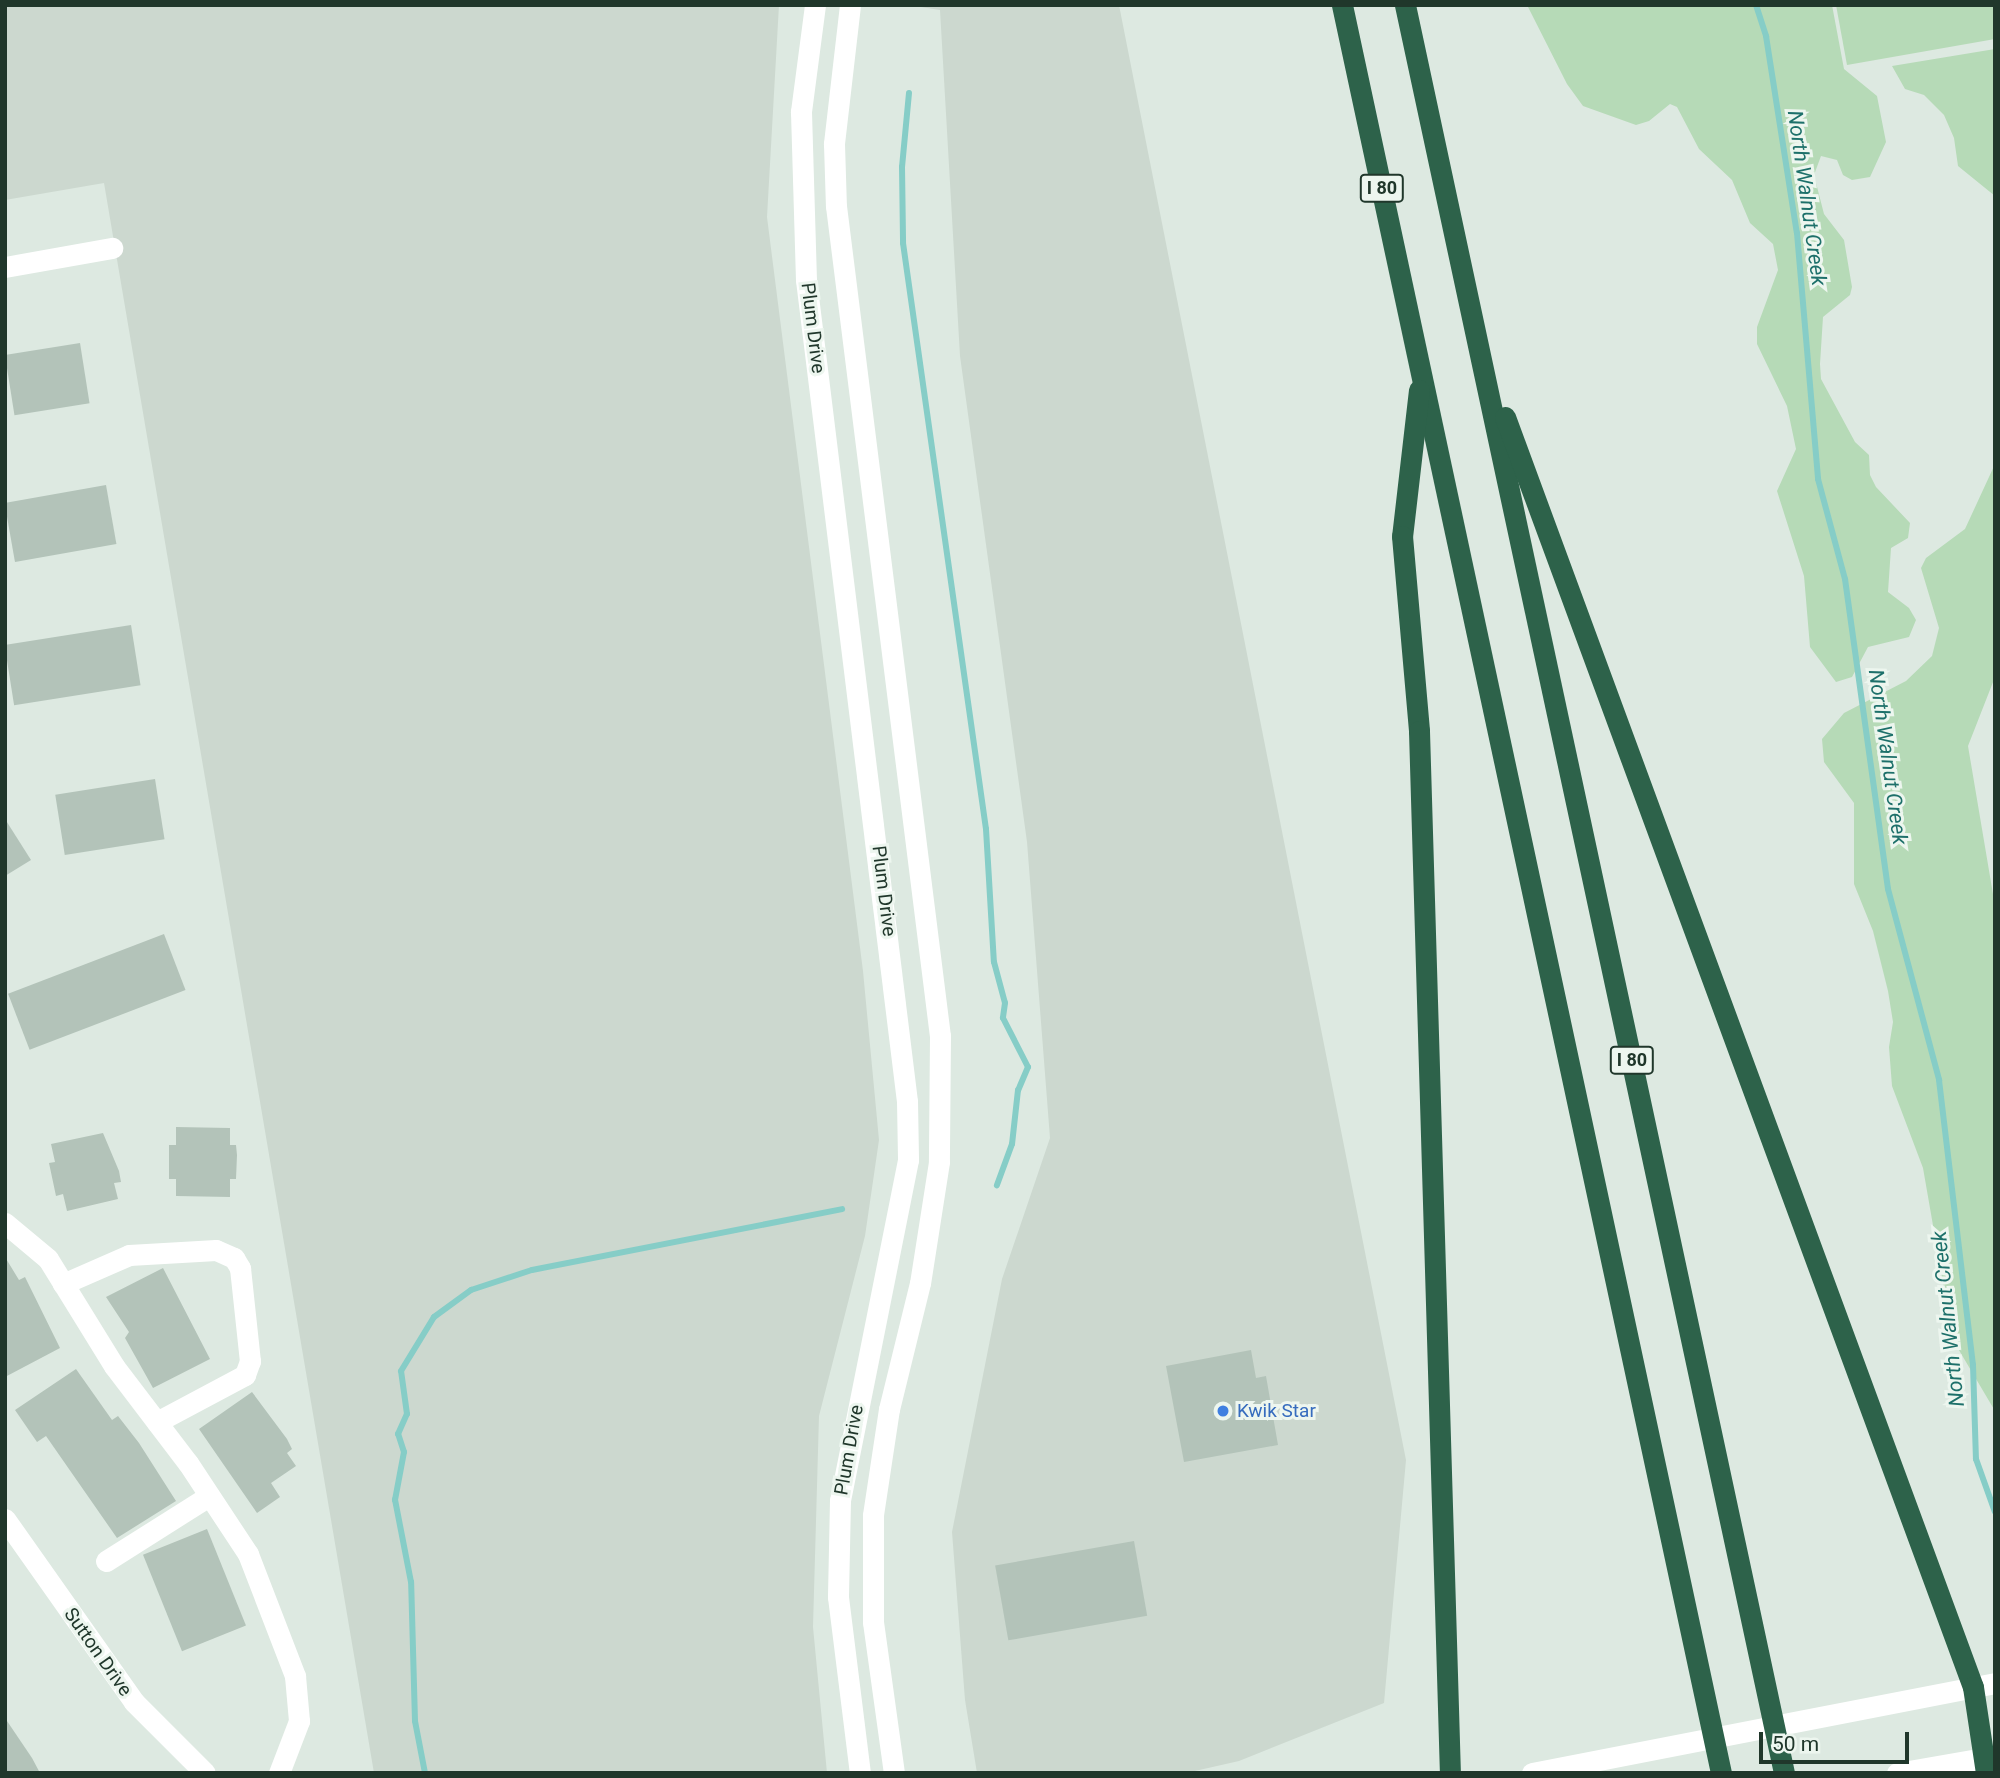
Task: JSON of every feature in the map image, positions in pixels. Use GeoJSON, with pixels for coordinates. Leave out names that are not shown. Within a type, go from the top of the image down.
{"type":"FeatureCollection","features":[{"type":"Feature","properties":{"kind":"highway","name":"I 80"},"geometry":{"type":"LineString","coordinates":[[1342,5],[1721,1773]]}},
{"type":"Feature","properties":{"kind":"highway","name":"I 80"},"geometry":{"type":"LineString","coordinates":[[1405,5],[1784,1773]]}},
{"type":"Feature","properties":{"kind":"highway"},"geometry":{"type":"LineString","coordinates":[[1479,346],[1973,1687],[1988,1762]]}},
{"type":"Feature","properties":{"kind":"highway"},"geometry":{"type":"LineString","coordinates":[[1421,370],[1402,536],[1419,731],[1450,1773]]}},
{"type":"Feature","properties":{"kind":"street","name":"Plum Drive"},"geometry":{"type":"LineString","coordinates":[[815,5],[801,112],[806,280],[903,1041],[907,1113],[908,1160],[840,1500],[838,1597],[860,1773]]}},
{"type":"Feature","properties":{"kind":"street","name":"Plum Drive"},"geometry":{"type":"LineString","coordinates":[[850,5],[834,144],[836,206],[918,846],[940,1063],[939,1162],[920,1283],[887,1421],[873,1515],[873,1622],[894,1773]]}},
{"type":"Feature","properties":{"kind":"street"},"geometry":{"type":"LineString","coordinates":[[5,267],[113,248]]}},
{"type":"Feature","properties":{"kind":"street"},"geometry":{"type":"LineString","coordinates":[[5,1223],[48,1259],[114,1366],[157,1422],[248,1554],[295,1676],[299,1721],[279,1773]]}},
{"type":"Feature","properties":{"kind":"street"},"geometry":{"type":"LineString","coordinates":[[63,1284],[129,1255],[216,1250],[234,1258],[240,1268],[250,1362],[245,1375],[157,1422]]}},
{"type":"Feature","properties":{"kind":"street"},"geometry":{"type":"LineString","coordinates":[[106,1561],[209,1496]]}},
{"type":"Feature","properties":{"kind":"street","name":"Sutton Drive"},"geometry":{"type":"LineString","coordinates":[[5,1519],[134,1702],[205,1773]]}},
{"type":"Feature","properties":{"kind":"street"},"geometry":{"type":"LineString","coordinates":[[1532,1773],[1995,1683]]}},
{"type":"Feature","properties":{"kind":"street"},"geometry":{"type":"LineString","coordinates":[[1897,1773],[1934,1766],[1988,1762]]}},
{"type":"Feature","properties":{"kind":"shaded area"},"geometry":{"type":"Polygon","coordinates":[[[5,5],[779,5],[767,217],[863,971],[879,1140],[865,1236],[819,1416],[813,1627],[827,1773],[374,1773],[104,183],[5,200],[5,5]]]}},
{"type":"Feature","properties":{"kind":"shaded area"},"geometry":{"type":"Polygon","coordinates":[[[908,5],[1119,5],[1406,1460],[1384,1703],[1239,1761],[1186,1773],[977,1773],[965,1700],[952,1532],[1002,1279],[1050,1138],[1027,842],[960,356],[940,10],[908,5]]]}},
{"type":"Feature","properties":{"kind":"green space"},"geometry":{"type":"Polygon","coordinates":[[[1527,5],[1832,5],[1844,69],[1877,96],[1886,142],[1870,177],[1852,180],[1843,175],[1837,160],[1821,156],[1814,175],[1824,214],[1844,240],[1852,287],[1850,295],[1823,317],[1821,379],[1855,442],[1869,455],[1870,475],[1876,487],[1910,523],[1908,538],[1891,548],[1888,592],[1909,608],[1916,620],[1909,637],[1868,647],[1852,677],[1836,682],[1810,647],[1804,576],[1777,491],[1796,449],[1787,406],[1757,344],[1757,327],[1778,270],[1773,244],[1750,223],[1732,180],[1699,149],[1677,107],[1670,104],[1649,121],[1636,125],[1583,106],[1567,84],[1527,5]]]}},
{"type":"Feature","properties":{"kind":"green space"},"geometry":{"type":"Polygon","coordinates":[[[1836,5],[1995,5],[1995,39],[1847,65],[1836,5]]]}},
{"type":"Feature","properties":{"kind":"green space"},"geometry":{"type":"Polygon","coordinates":[[[1995,49],[1995,196],[1958,166],[1954,138],[1944,115],[1924,95],[1905,89],[1892,66],[1995,49]]]}},
{"type":"Feature","properties":{"kind":"green space"},"geometry":{"type":"Polygon","coordinates":[[[1995,464],[1995,677],[1968,746],[1995,906],[1995,1411],[1953,1340],[1923,1168],[1892,1086],[1889,1047],[1893,1022],[1888,991],[1873,931],[1854,884],[1854,803],[1824,762],[1822,739],[1844,713],[1906,681],[1932,656],[1939,628],[1921,568],[1926,558],[1965,529],[1995,464]]]}},
{"type":"Feature","properties":{"kind":"building"},"geometry":{"type":"Polygon","coordinates":[[[80,343],[90,403],[14,415],[5,355],[80,343]]]}},
{"type":"Feature","properties":{"kind":"building"},"geometry":{"type":"Polygon","coordinates":[[[106,485],[116,544],[15,562],[5,503],[106,485]]]}},
{"type":"Feature","properties":{"kind":"building"},"geometry":{"type":"Polygon","coordinates":[[[131,625],[141,685],[14,705],[5,645],[131,625]]]}},
{"type":"Feature","properties":{"kind":"building"},"geometry":{"type":"Polygon","coordinates":[[[155,779],[165,839],[65,855],[55,795],[155,779]]]}},
{"type":"Feature","properties":{"kind":"building"},"geometry":{"type":"Polygon","coordinates":[[[5,819],[31,860],[5,876],[5,819]]]}},
{"type":"Feature","properties":{"kind":"building"},"geometry":{"type":"Polygon","coordinates":[[[164,934],[186,990],[30,1050],[8,994],[164,934]]]}},
{"type":"Feature","properties":{"kind":"building"},"geometry":{"type":"Polygon","coordinates":[[[176,1127],[230,1128],[230,1145],[236,1145],[237,1155],[236,1179],[230,1179],[230,1197],[176,1196],[176,1179],[169,1179],[169,1145],[176,1145],[176,1127]]]}},
{"type":"Feature","properties":{"kind":"building"},"geometry":{"type":"Polygon","coordinates":[[[103,1133],[119,1171],[121,1182],[114,1183],[118,1199],[67,1211],[63,1194],[56,1196],[49,1163],[55,1162],[51,1144],[103,1133]]]}},
{"type":"Feature","properties":{"kind":"building"},"geometry":{"type":"Polygon","coordinates":[[[5,1257],[19,1280],[25,1277],[60,1348],[5,1377],[5,1257]]]}},
{"type":"Feature","properties":{"kind":"building"},"geometry":{"type":"Polygon","coordinates":[[[163,1268],[210,1359],[153,1388],[125,1338],[129,1332],[106,1297],[163,1268]]]}},
{"type":"Feature","properties":{"kind":"building","name":"Kwik Star"},"geometry":{"type":"Polygon","coordinates":[[[1251,1350],[1256,1378],[1266,1376],[1278,1445],[1184,1462],[1166,1366],[1251,1350]]]}},
{"type":"Feature","properties":{"kind":"building"},"geometry":{"type":"Polygon","coordinates":[[[76,1369],[112,1420],[118,1416],[139,1443],[176,1501],[117,1538],[46,1436],[37,1442],[15,1410],[76,1369]]]}},
{"type":"Feature","properties":{"kind":"building"},"geometry":{"type":"Polygon","coordinates":[[[252,1392],[287,1439],[292,1449],[287,1453],[296,1466],[271,1483],[280,1497],[257,1513],[199,1429],[252,1392]]]}},
{"type":"Feature","properties":{"kind":"building"},"geometry":{"type":"Polygon","coordinates":[[[207,1529],[246,1625],[182,1651],[143,1555],[207,1529]]]}},
{"type":"Feature","properties":{"kind":"building"},"geometry":{"type":"Polygon","coordinates":[[[1134,1541],[1147,1616],[1008,1640],[995,1565],[1134,1541]]]}},
{"type":"Feature","properties":{"kind":"building"},"geometry":{"type":"Polygon","coordinates":[[[5,1718],[32,1758],[40,1773],[5,1773],[5,1718]]]}},
{"type":"Feature","properties":{"kind":"waterway","name":"North Walnut Creek"},"geometry":{"type":"LineString","coordinates":[[1756,5],[1766,36],[1797,233],[1818,479],[1845,579],[1888,889],[1939,1080],[1973,1365],[1976,1459],[1995,1512]]}},
{"type":"Feature","properties":{"kind":"waterway"},"geometry":{"type":"LineString","coordinates":[[909,93],[902,167],[903,243],[986,829],[994,962],[1005,1003],[1003,1018],[1028,1067],[1018,1090],[1012,1144],[997,1185]]}},
{"type":"Feature","properties":{"kind":"waterway"},"geometry":{"type":"LineString","coordinates":[[425,1773],[415,1721],[411,1582],[395,1500],[404,1452],[398,1434],[407,1414],[401,1371],[434,1317],[471,1290],[532,1270],[842,1209]]}},
{"type":"Feature","properties":{"kind":"place","name":"Kwik Star"},"geometry":{"type":"Point","coordinates":[1223,1411]}}]}
